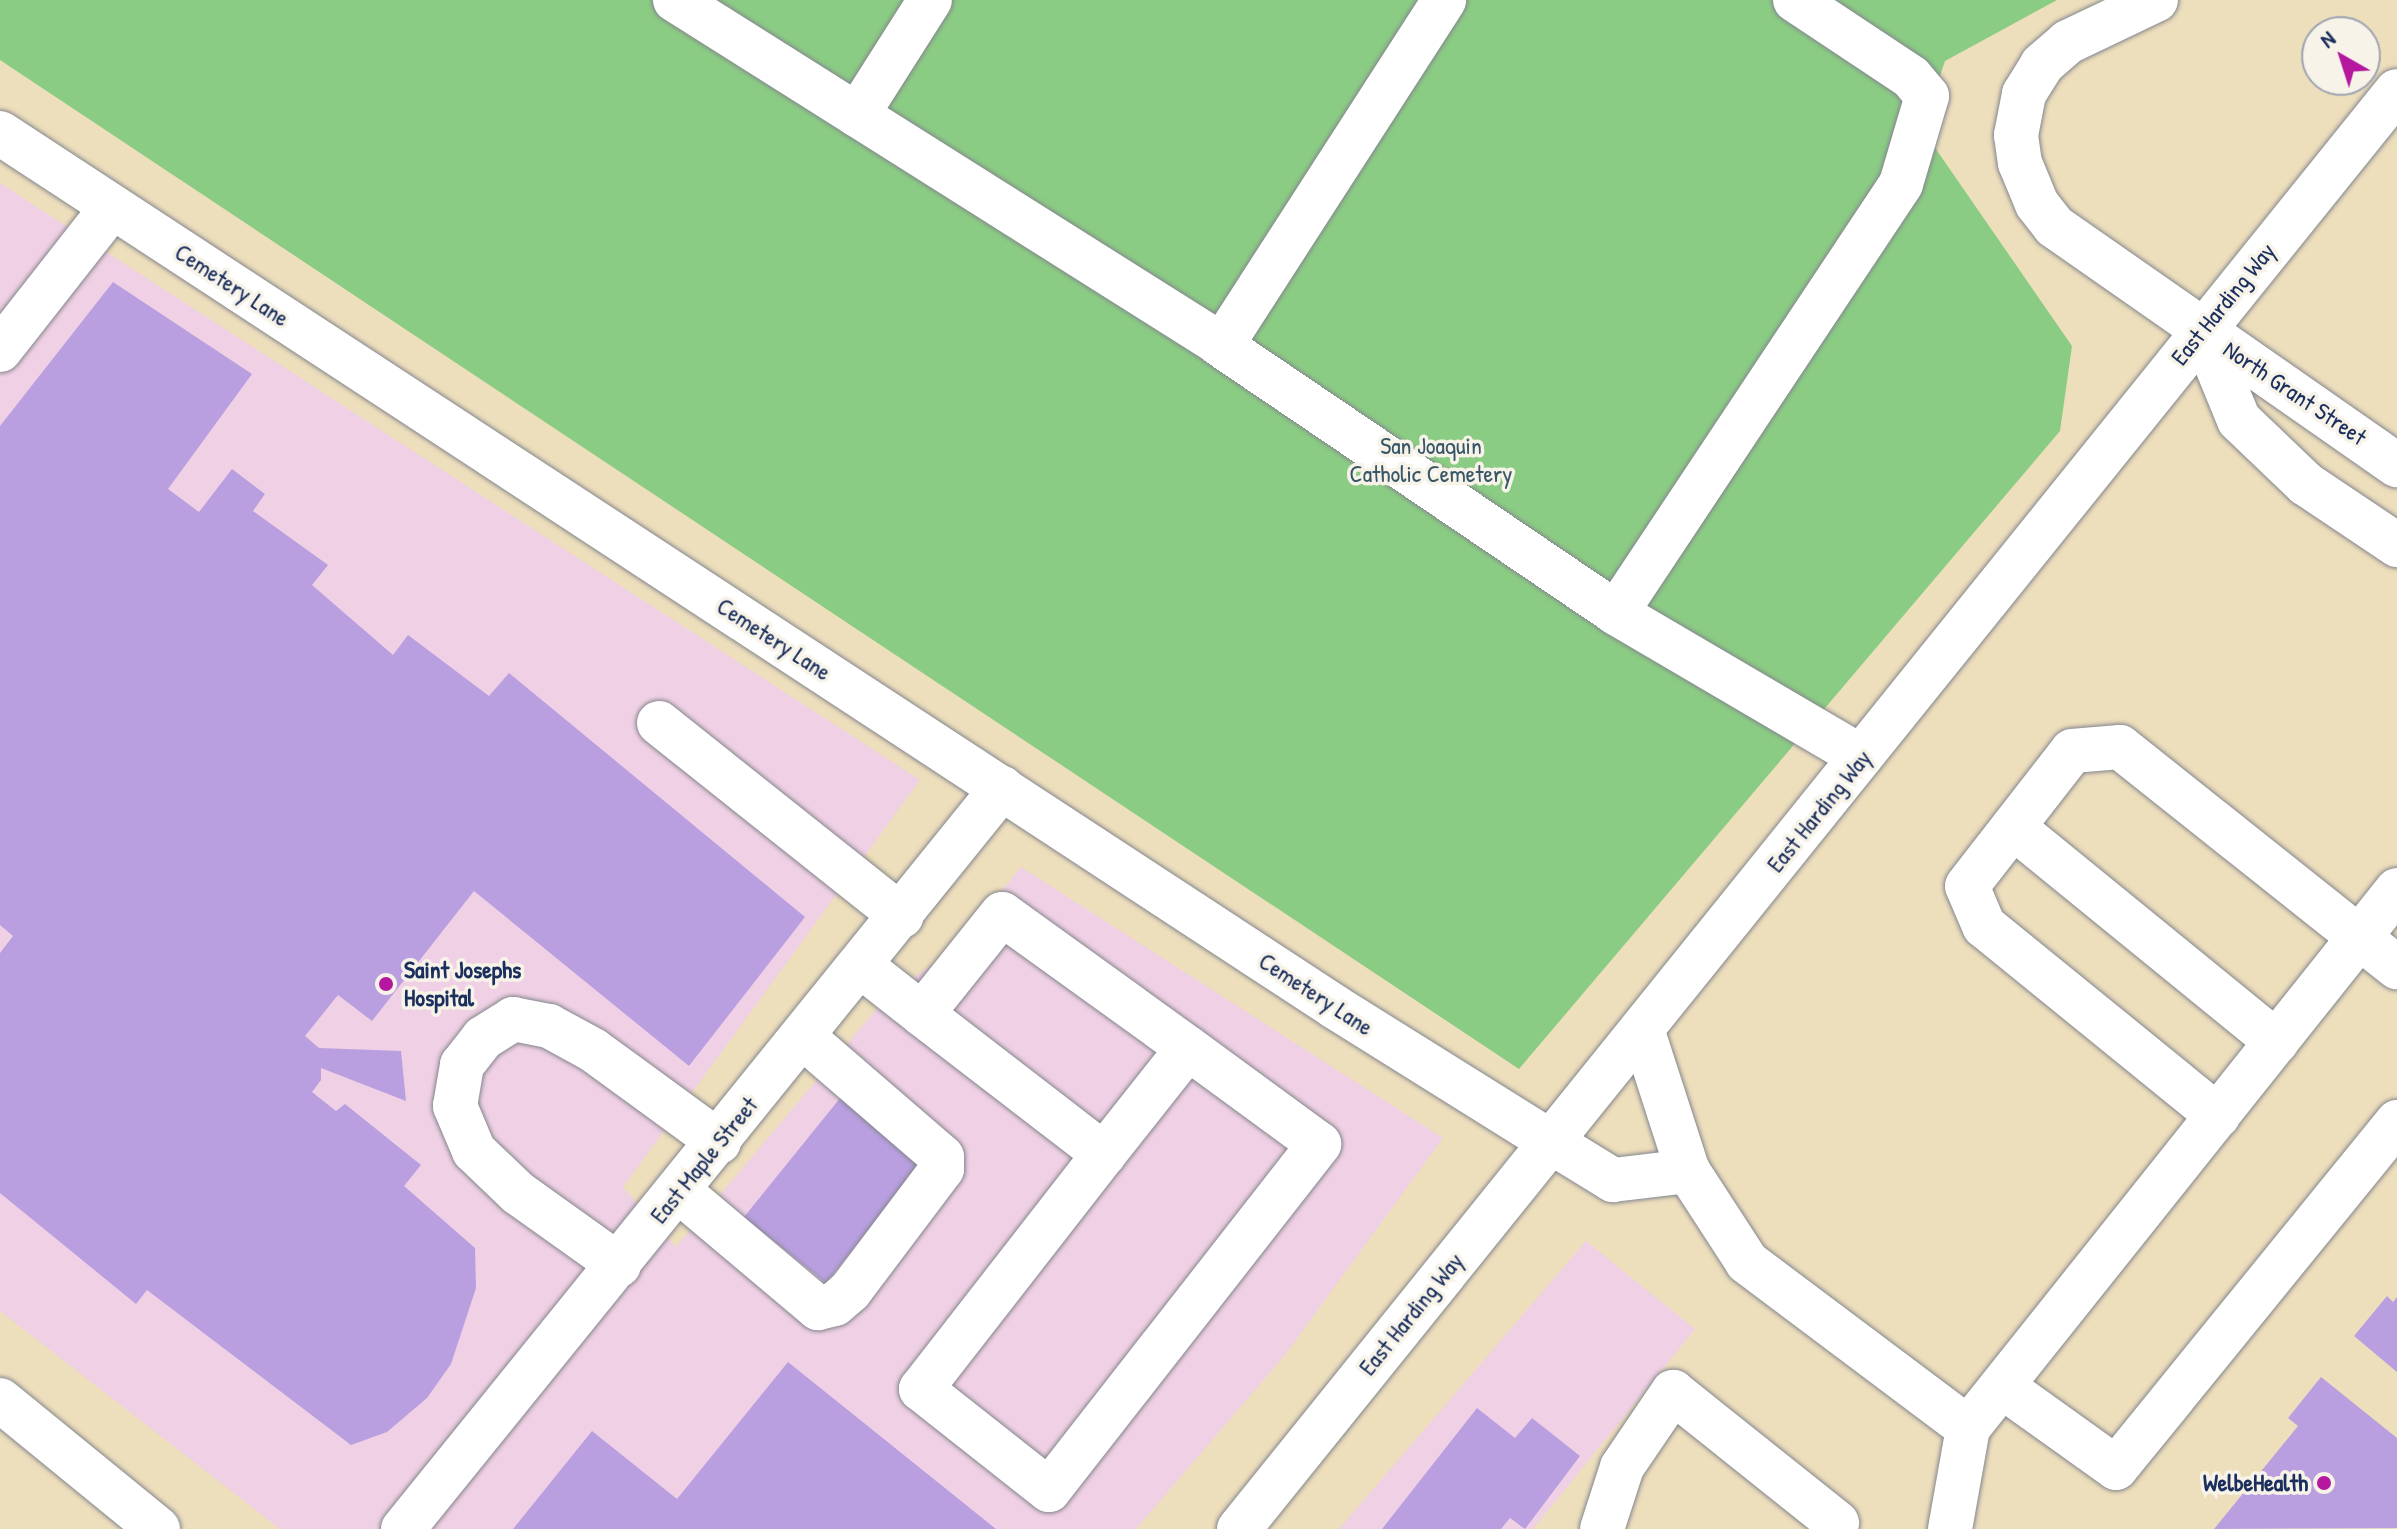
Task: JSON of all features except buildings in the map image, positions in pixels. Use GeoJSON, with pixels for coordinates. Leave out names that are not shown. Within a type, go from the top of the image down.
{"type":"FeatureCollection","features":[{"type":"Feature","properties":{"kind":"street"},"geometry":{"type":"LineString","coordinates":[[675,0],[1219,344],[1616,613],[1861,757]]}},
{"type":"Feature","properties":{"kind":"street"},"geometry":{"type":"LineString","coordinates":[[857,115],[930,0]]}},
{"type":"Feature","properties":{"kind":"street"},"geometry":{"type":"LineString","coordinates":[[1219,344],[1444,0]]}},
{"type":"Feature","properties":{"kind":"street"},"geometry":{"type":"LineString","coordinates":[[1616,613],[1901,184],[1927,96],[1911,77],[1795,0]]}},
{"type":"Feature","properties":{"kind":"street"},"geometry":{"type":"LineString","coordinates":[[2156,0],[2068,42],[2042,65],[2024,94],[2018,120],[2020,163],[2037,204],[2054,226],[2202,330]]}},
{"type":"Feature","properties":{"kind":"street","name":"East Harding Way"},"geometry":{"type":"LineString","coordinates":[[1239,1529],[2397,91]]}},
{"type":"Feature","properties":{"kind":"street","name":"Cemetery Lane"},"geometry":{"type":"LineString","coordinates":[[0,133],[1002,788],[1551,1142],[1613,1180],[1688,1171]]}},
{"type":"Feature","properties":{"kind":"street"},"geometry":{"type":"LineString","coordinates":[[0,350],[112,207]]}},
{"type":"Feature","properties":{"kind":"street","name":"North Grant Street"},"geometry":{"type":"LineString","coordinates":[[2202,330],[2397,465]]}},
{"type":"Feature","properties":{"kind":"street","name":"North Grant Street"},"geometry":{"type":"LineString","coordinates":[[2202,330],[2239,420],[2306,484],[2397,545]]}},
{"type":"Feature","properties":{"kind":"street"},"geometry":{"type":"LineString","coordinates":[[659,723],[902,916]]}},
{"type":"Feature","properties":{"kind":"street"},"geometry":{"type":"LineString","coordinates":[[2218,1116],[1984,926],[1967,886],[2072,751],[2120,747],[2397,967]]}},
{"type":"Feature","properties":{"kind":"street","name":"East Maple Street"},"geometry":{"type":"LineString","coordinates":[[403,1529],[902,916],[1002,788]]}},
{"type":"Feature","properties":{"kind":"street"},"geometry":{"type":"LineString","coordinates":[[2013,827],[2277,1042]]}},
{"type":"Feature","properties":{"kind":"street"},"geometry":{"type":"LineString","coordinates":[[1950,1529],[1968,1428],[2397,890]]}},
{"type":"Feature","properties":{"kind":"street"},"geometry":{"type":"LineString","coordinates":[[922,1014],[1002,914],[1188,1048],[1319,1144],[1049,1490],[921,1389],[1188,1048]]}},
{"type":"Feature","properties":{"kind":"street"},"geometry":{"type":"LineString","coordinates":[[861,966],[1104,1154]]}},
{"type":"Feature","properties":{"kind":"street"},"geometry":{"type":"LineString","coordinates":[[619,1265],[518,1193],[474,1151],[455,1106],[462,1065],[483,1038],[513,1019],[549,1026],[593,1050],[719,1142]]}},
{"type":"Feature","properties":{"kind":"street"},"geometry":{"type":"LineString","coordinates":[[1642,1029],[1688,1171],[1747,1262],[1968,1428]]}},
{"type":"Feature","properties":{"kind":"street"},"geometry":{"type":"LineString","coordinates":[[679,1191],[818,1308],[835,1304],[850,1291],[942,1169],[942,1157],[803,1037]]}},
{"type":"Feature","properties":{"kind":"street"},"geometry":{"type":"LineString","coordinates":[[2003,1387],[2116,1468],[2397,1122]]}},
{"type":"Feature","properties":{"kind":"street"},"geometry":{"type":"LineString","coordinates":[[1612,1524],[1622,1467],[1673,1392],[1837,1523]]}},
{"type":"Feature","properties":{"kind":"street"},"geometry":{"type":"LineString","coordinates":[[0,1400],[158,1529]]}},
{"type":"Feature","properties":{"kind":"shaded area","name":"Saint Josephs Hospital"},"geometry":{"type":"Polygon","coordinates":[[[0,183],[920,780],[623,1187],[676,1247],[886,998],[955,948],[1021,867],[1443,1138],[1284,1356],[1136,1529],[280,1529],[0,1311],[0,183]]]}},
{"type":"Feature","properties":{"kind":"shaded area"},"geometry":{"type":"Polygon","coordinates":[[[1586,1241],[1695,1329],[1533,1529],[1339,1529],[1586,1241]]]}},
{"type":"Feature","properties":{"kind":"green space","name":"San Joaquin Catholic Cemetery"},"geometry":{"type":"Polygon","coordinates":[[[0,0],[2057,0],[1945,61],[1922,129],[2072,346],[2060,431],[1519,1069],[0,60],[0,0]]]}},
{"type":"Feature","properties":{"kind":"place","name":"Saint Josephs Hospital"},"geometry":{"type":"Point","coordinates":[386,984]}},
{"type":"Feature","properties":{"kind":"place","name":"WelbeHealth"},"geometry":{"type":"Point","coordinates":[2324,1483]}}]}
